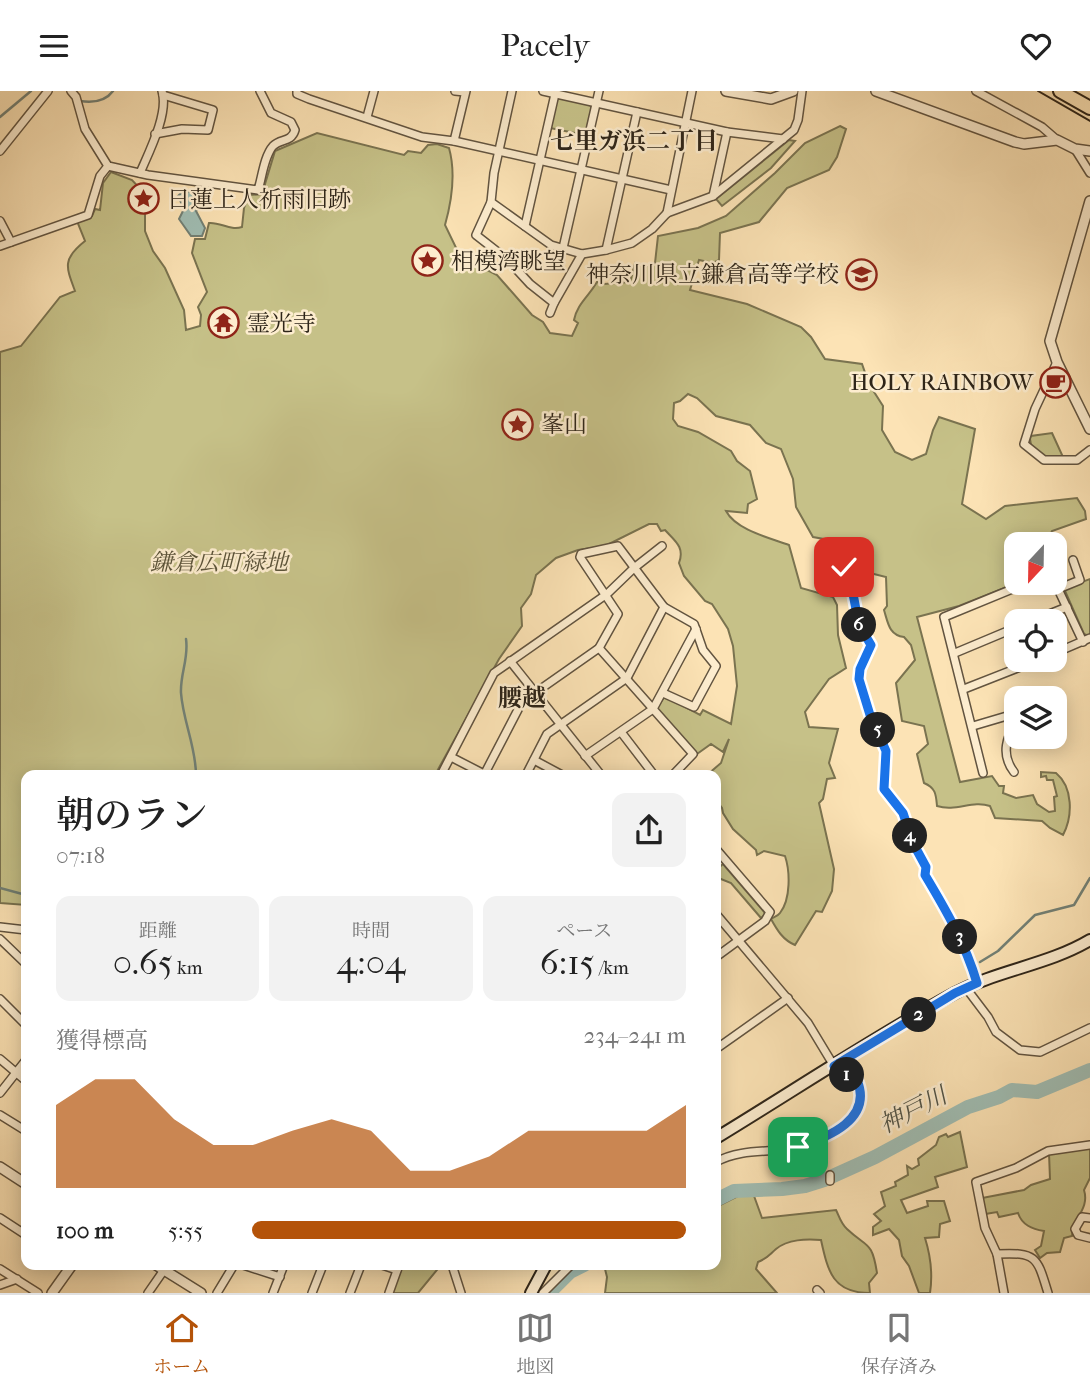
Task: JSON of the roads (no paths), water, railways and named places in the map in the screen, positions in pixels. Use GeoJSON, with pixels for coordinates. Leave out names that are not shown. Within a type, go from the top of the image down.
{"type":"FeatureCollection","features":[{"type":"Feature","properties":{"kind":"highway"},"geometry":{"type":"LineString","coordinates":[[1060,91],[1090,108]]}},
{"type":"Feature","properties":{"kind":"main road"},"geometry":{"type":"LineString","coordinates":[[721,1135],[971,985],[1003,972],[1047,960],[1090,940]]}},
{"type":"Feature","properties":{"kind":"main road"},"geometry":{"type":"LineString","coordinates":[[531,1293],[543,1270]]}},
{"type":"Feature","properties":{"kind":"street"},"geometry":{"type":"LineString","coordinates":[[0,152],[48,91]]}},
{"type":"Feature","properties":{"kind":"street"},"geometry":{"type":"LineString","coordinates":[[71,91],[76,97],[85,129],[108,166],[258,190],[271,150],[278,143],[289,140],[295,130],[291,122],[271,113],[260,91]]}},
{"type":"Feature","properties":{"kind":"street"},"geometry":{"type":"LineString","coordinates":[[297,91],[297,94],[309,99],[422,137],[454,141],[671,190]]}},
{"type":"Feature","properties":{"kind":"street"},"geometry":{"type":"LineString","coordinates":[[367,117],[374,91]]}},
{"type":"Feature","properties":{"kind":"street"},"geometry":{"type":"LineString","coordinates":[[454,141],[466,92],[455,91]]}},
{"type":"Feature","properties":{"kind":"street"},"geometry":{"type":"LineString","coordinates":[[512,91],[491,202],[476,235],[508,260],[554,303]]}},
{"type":"Feature","properties":{"kind":"street"},"geometry":{"type":"LineString","coordinates":[[543,91],[727,132],[782,139]]}},
{"type":"Feature","properties":{"kind":"street"},"geometry":{"type":"LineString","coordinates":[[563,249],[599,91]]}},
{"type":"Feature","properties":{"kind":"street"},"geometry":{"type":"LineString","coordinates":[[667,213],[692,91]]}},
{"type":"Feature","properties":{"kind":"street"},"geometry":{"type":"LineString","coordinates":[[726,91],[771,99],[793,91]]}},
{"type":"Feature","properties":{"kind":"street"},"geometry":{"type":"LineString","coordinates":[[491,202],[551,245],[563,249],[582,254],[632,243],[652,229],[667,213],[713,196],[782,139],[796,126],[802,91]]}},
{"type":"Feature","properties":{"kind":"street"},"geometry":{"type":"LineString","coordinates":[[976,91],[1042,127],[1075,149],[1090,151]]}},
{"type":"Feature","properties":{"kind":"street"},"geometry":{"type":"LineString","coordinates":[[880,92],[1015,142],[1024,144],[1057,139]]}},
{"type":"Feature","properties":{"kind":"street"},"geometry":{"type":"LineString","coordinates":[[139,173],[164,106],[163,93],[213,110],[208,130],[182,129],[155,134]]}},
{"type":"Feature","properties":{"kind":"street"},"geometry":{"type":"LineString","coordinates":[[525,226],[555,94]]}},
{"type":"Feature","properties":{"kind":"street"},"geometry":{"type":"LineString","coordinates":[[606,250],[637,112]]}},
{"type":"Feature","properties":{"kind":"street"},"geometry":{"type":"LineString","coordinates":[[713,196],[727,132]]}},
{"type":"Feature","properties":{"kind":"street"},"geometry":{"type":"LineString","coordinates":[[1075,149],[1090,173]]}},
{"type":"Feature","properties":{"kind":"street"},"geometry":{"type":"LineString","coordinates":[[0,246],[89,215],[100,176],[108,166]]}},
{"type":"Feature","properties":{"kind":"street"},"geometry":{"type":"LineString","coordinates":[[1090,201],[1050,341],[1057,362],[1090,429]]}},
{"type":"Feature","properties":{"kind":"street"},"geometry":{"type":"LineString","coordinates":[[0,221],[10,242]]}},
{"type":"Feature","properties":{"kind":"street"},"geometry":{"type":"LineString","coordinates":[[550,313],[582,254]]}},
{"type":"Feature","properties":{"kind":"street"},"geometry":{"type":"LineString","coordinates":[[1057,362],[1035,409],[1024,444],[1044,460],[1077,460],[1090,450]]}},
{"type":"Feature","properties":{"kind":"street"},"geometry":{"type":"LineString","coordinates":[[488,770],[522,702],[599,648],[618,614],[580,557],[581,554],[618,546],[664,607],[694,624],[703,650],[716,666],[694,708],[663,693]]}},
{"type":"Feature","properties":{"kind":"street"},"geometry":{"type":"LineString","coordinates":[[444,770],[494,673],[607,594],[662,546]]}},
{"type":"Feature","properties":{"kind":"street"},"geometry":{"type":"LineString","coordinates":[[1068,585],[1080,580],[1073,559]]}},
{"type":"Feature","properties":{"kind":"street"},"geometry":{"type":"LineString","coordinates":[[844,567],[849,573],[859,625],[871,645],[860,669],[859,679],[886,751],[884,789],[903,813],[913,843],[926,867],[925,875],[952,919],[969,957],[971,985],[996,1032],[1020,1050],[1040,1052],[1090,1028]]}},
{"type":"Feature","properties":{"kind":"street"},"geometry":{"type":"LineString","coordinates":[[983,773],[944,617],[1004,592]]}},
{"type":"Feature","properties":{"kind":"street"},"geometry":{"type":"LineString","coordinates":[[1061,595],[1087,640],[1067,648]]}},
{"type":"Feature","properties":{"kind":"street"},"geometry":{"type":"LineString","coordinates":[[529,770],[547,734],[627,678],[664,607]]}},
{"type":"Feature","properties":{"kind":"street"},"geometry":{"type":"LineString","coordinates":[[1062,609],[1067,607]]}},
{"type":"Feature","properties":{"kind":"street"},"geometry":{"type":"LineString","coordinates":[[585,756],[653,709],[695,629]]}},
{"type":"Feature","properties":{"kind":"street"},"geometry":{"type":"LineString","coordinates":[[955,653],[1004,632]]}},
{"type":"Feature","properties":{"kind":"street"},"geometry":{"type":"LineString","coordinates":[[599,648],[693,754],[678,770]]}},
{"type":"Feature","properties":{"kind":"street"},"geometry":{"type":"LineString","coordinates":[[510,660],[595,770]]}},
{"type":"Feature","properties":{"kind":"street"},"geometry":{"type":"LineString","coordinates":[[964,689],[1007,672]]}},
{"type":"Feature","properties":{"kind":"street"},"geometry":{"type":"LineString","coordinates":[[973,726],[1004,718]]}},
{"type":"Feature","properties":{"kind":"street"},"geometry":{"type":"LineString","coordinates":[[621,732],[650,770]]}},
{"type":"Feature","properties":{"kind":"street"},"geometry":{"type":"LineString","coordinates":[[1007,749],[1006,762],[1014,772]]}},
{"type":"Feature","properties":{"kind":"street"},"geometry":{"type":"LineString","coordinates":[[451,757],[476,770]]}},
{"type":"Feature","properties":{"kind":"street"},"geometry":{"type":"LineString","coordinates":[[534,760],[553,770]]}},
{"type":"Feature","properties":{"kind":"street"},"geometry":{"type":"LineString","coordinates":[[721,855],[770,912],[765,921],[721,953]]}},
{"type":"Feature","properties":{"kind":"street"},"geometry":{"type":"LineString","coordinates":[[721,919],[808,1023],[834,1066],[857,1080],[861,1089],[861,1102],[852,1120],[812,1143],[731,1155],[721,1160]]}},
{"type":"Feature","properties":{"kind":"street"},"geometry":{"type":"LineString","coordinates":[[0,927],[21,929]]}},
{"type":"Feature","properties":{"kind":"street"},"geometry":{"type":"LineString","coordinates":[[0,939],[21,959]]}},
{"type":"Feature","properties":{"kind":"street"},"geometry":{"type":"LineString","coordinates":[[721,1045],[788,998]]}},
{"type":"Feature","properties":{"kind":"street"},"geometry":{"type":"LineString","coordinates":[[0,999],[21,1020]]}},
{"type":"Feature","properties":{"kind":"street"},"geometry":{"type":"LineString","coordinates":[[0,1059],[21,1078]]}},
{"type":"Feature","properties":{"kind":"street"},"geometry":{"type":"LineString","coordinates":[[0,1093],[21,1066]]}},
{"type":"Feature","properties":{"kind":"street"},"geometry":{"type":"LineString","coordinates":[[0,1115],[21,1128]]}},
{"type":"Feature","properties":{"kind":"street"},"geometry":{"type":"LineString","coordinates":[[1004,1293],[997,1254],[985,1228],[976,1182],[1016,1168],[1048,1151],[1090,1145]]}},
{"type":"Feature","properties":{"kind":"street"},"geometry":{"type":"LineString","coordinates":[[0,1167],[21,1181]]}},
{"type":"Feature","properties":{"kind":"street"},"geometry":{"type":"LineString","coordinates":[[1090,1218],[1082,1217],[1075,1229],[1078,1235],[1090,1238]]}},
{"type":"Feature","properties":{"kind":"street"},"geometry":{"type":"LineString","coordinates":[[0,1218],[21,1232]]}},
{"type":"Feature","properties":{"kind":"street"},"geometry":{"type":"LineString","coordinates":[[997,1254],[1019,1254],[1034,1259],[1039,1264],[1048,1293]]}},
{"type":"Feature","properties":{"kind":"street"},"geometry":{"type":"LineString","coordinates":[[0,1269],[38,1293]]}},
{"type":"Feature","properties":{"kind":"street"},"geometry":{"type":"LineString","coordinates":[[52,1293],[68,1270]]}},
{"type":"Feature","properties":{"kind":"street"},"geometry":{"type":"LineString","coordinates":[[148,1293],[159,1270]]}},
{"type":"Feature","properties":{"kind":"street"},"geometry":{"type":"LineString","coordinates":[[163,1270],[201,1293]]}},
{"type":"Feature","properties":{"kind":"street"},"geometry":{"type":"LineString","coordinates":[[217,1293],[231,1270]]}},
{"type":"Feature","properties":{"kind":"street"},"geometry":{"type":"LineString","coordinates":[[258,1270],[280,1277]]}},
{"type":"Feature","properties":{"kind":"street"},"geometry":{"type":"LineString","coordinates":[[274,1293],[282,1270]]}},
{"type":"Feature","properties":{"kind":"street"},"geometry":{"type":"LineString","coordinates":[[312,1293],[321,1270]]}},
{"type":"Feature","properties":{"kind":"street"},"geometry":{"type":"LineString","coordinates":[[350,1293],[359,1270]]}},
{"type":"Feature","properties":{"kind":"street"},"geometry":{"type":"LineString","coordinates":[[389,1293],[397,1270]]}},
{"type":"Feature","properties":{"kind":"street"},"geometry":{"type":"LineString","coordinates":[[454,1270],[461,1293]]}},
{"type":"Feature","properties":{"kind":"street"},"geometry":{"type":"LineString","coordinates":[[543,1293],[566,1270]]}},
{"type":"Feature","properties":{"kind":"street"},"geometry":{"type":"LineString","coordinates":[[0,1285],[17,1279]]}},
{"type":"Feature","properties":{"kind":"water"},"geometry":{"type":"Polygon","coordinates":[[[183,191],[199,193],[205,204],[196,211],[205,228],[202,236],[191,236],[179,219],[184,209],[178,196],[183,191]]]}},
{"type":"Feature","properties":{"kind":"waterway"},"geometry":{"type":"LineString","coordinates":[[0,117],[31,91]]}},
{"type":"Feature","properties":{"kind":"waterway"},"geometry":{"type":"LineString","coordinates":[[80,101],[98,101],[113,91]]}},
{"type":"Feature","properties":{"kind":"waterway"},"geometry":{"type":"LineString","coordinates":[[186,639],[181,693],[196,770]]}},
{"type":"Feature","properties":{"kind":"waterway"},"geometry":{"type":"LineString","coordinates":[[980,962],[998,951],[1035,915],[1074,905],[1090,878]]}},
{"type":"Feature","properties":{"kind":"waterway"},"geometry":{"type":"LineString","coordinates":[[0,888],[21,894]]}},
{"type":"Feature","properties":{"kind":"waterway","name":"神戸川"},"geometry":{"type":"LineString","coordinates":[[721,1198],[734,1191],[782,1189],[824,1180],[875,1157],[968,1107],[1012,1090],[1037,1092],[1090,1070]]}},
{"type":"Feature","properties":{"kind":"waterway","name":"神戸川"},"geometry":{"type":"LineString","coordinates":[[549,1293],[574,1270]]}},
{"type":"Feature","properties":{"kind":"tram line"},"geometry":{"type":"LineString","coordinates":[[1038,91],[1090,121]]}},
{"type":"Feature","properties":{"kind":"place","name":"日蓮上人祈雨旧跡"},"geometry":{"type":"Point","coordinates":[144,199]}},
{"type":"Feature","properties":{"kind":"place","name":"相模湾眺望"},"geometry":{"type":"Point","coordinates":[428,261]}},
{"type":"Feature","properties":{"kind":"place","name":"神奈川県立鎌倉高等学校"},"geometry":{"type":"Point","coordinates":[862,274]}},
{"type":"Feature","properties":{"kind":"place","name":"霊光寺"},"geometry":{"type":"Point","coordinates":[224,323]}},
{"type":"Feature","properties":{"kind":"place","name":"HOLY RAINBOW"},"geometry":{"type":"Point","coordinates":[1056,382]}},
{"type":"Feature","properties":{"kind":"place","name":"峯山"},"geometry":{"type":"Point","coordinates":[518,424]}},
{"type":"Feature","properties":{"kind":"district","name":"七里ガ浜二丁目"},"geometry":{"type":"Point","coordinates":[634,141]}},
{"type":"Feature","properties":{"kind":"district","name":"腰越"},"geometry":{"type":"Point","coordinates":[522,698]}},
{"type":"Feature","properties":{"kind":"park label","name":"鎌倉広町緑地"},"geometry":{"type":"Point","coordinates":[219,562]}}]}
